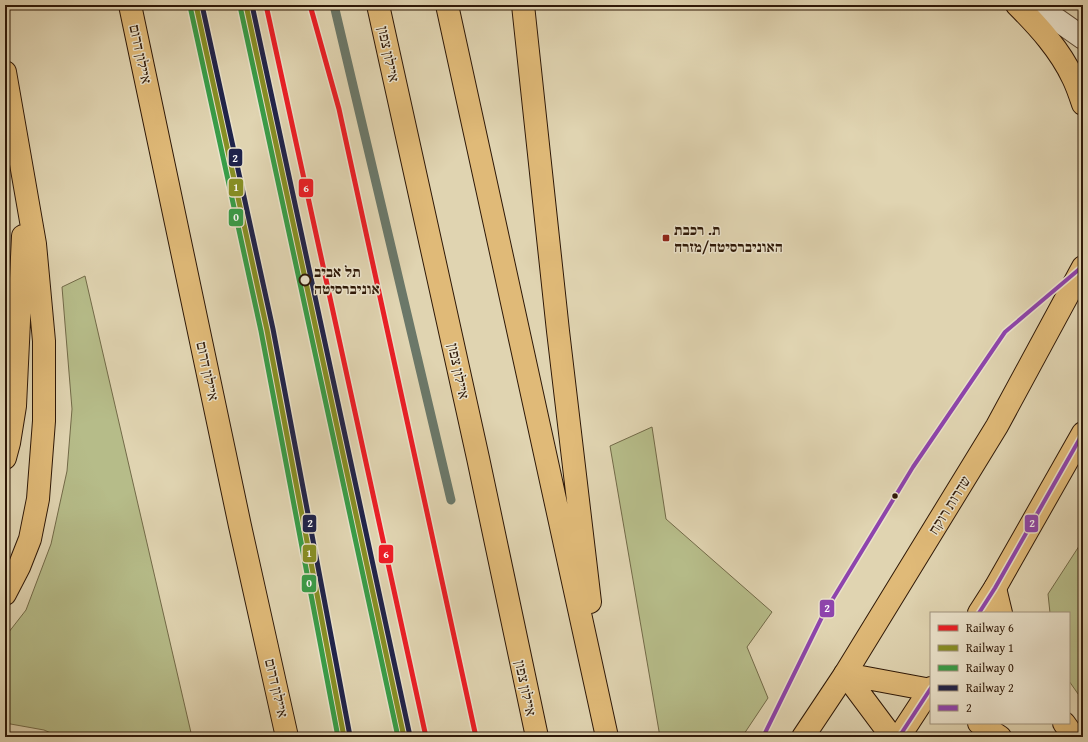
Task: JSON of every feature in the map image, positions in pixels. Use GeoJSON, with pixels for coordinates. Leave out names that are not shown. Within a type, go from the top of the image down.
{"type":"FeatureCollection","features":[{"type":"Feature","properties":{"kind":"main road","name":"איילון דרום"},"geometry":{"type":"LineString","coordinates":[[130,5],[240,526],[288,737]]}},
{"type":"Feature","properties":{"kind":"main road","name":"איילון צפון"},"geometry":{"type":"LineString","coordinates":[[378,5],[478,458],[537,737]]}},
{"type":"Feature","properties":{"kind":"main road"},"geometry":{"type":"LineString","coordinates":[[447,5],[606,733]]}},
{"type":"Feature","properties":{"kind":"main road"},"geometry":{"type":"LineString","coordinates":[[523,5],[606,733]]}},
{"type":"Feature","properties":{"kind":"main road"},"geometry":{"type":"LineString","coordinates":[[1016,5],[1033,21],[1056,49],[1073,77],[1083,104]]}},
{"type":"Feature","properties":{"kind":"main road"},"geometry":{"type":"LineString","coordinates":[[5,72],[35,244],[44,341],[44,421],[38,499],[30,539],[5,594]]}},
{"type":"Feature","properties":{"kind":"main road"},"geometry":{"type":"LineString","coordinates":[[5,458],[9,444],[15,406],[26,191]]}},
{"type":"Feature","properties":{"kind":"main road","name":"שדרות רוקח"},"geometry":{"type":"LineString","coordinates":[[803,737],[845,674],[997,426],[1083,267]]}},
{"type":"Feature","properties":{"kind":"main road"},"geometry":{"type":"LineString","coordinates":[[980,612],[995,588],[1083,433]]}},
{"type":"Feature","properties":{"kind":"main road"},"geometry":{"type":"LineString","coordinates":[[995,588],[1001,612]]}},
{"type":"Feature","properties":{"kind":"main road"},"geometry":{"type":"LineString","coordinates":[[845,674],[930,689]]}},
{"type":"Feature","properties":{"kind":"main road"},"geometry":{"type":"LineString","coordinates":[[845,674],[892,737]]}},
{"type":"Feature","properties":{"kind":"main road"},"geometry":{"type":"LineString","coordinates":[[899,737],[930,690]]}},
{"type":"Feature","properties":{"kind":"main road"},"geometry":{"type":"LineString","coordinates":[[980,724],[1000,737]]}},
{"type":"Feature","properties":{"kind":"main road"},"geometry":{"type":"LineString","coordinates":[[1065,724],[1074,737]]}},
{"type":"Feature","properties":{"kind":"street"},"geometry":{"type":"LineString","coordinates":[[1036,5],[1083,38]]}},
{"type":"Feature","properties":{"kind":"green space"},"geometry":{"type":"Polygon","coordinates":[[[85,276],[192,737],[60,737],[44,730],[5,723],[5,637],[26,610],[51,544],[67,471],[72,409],[62,287],[85,276]]]}},
{"type":"Feature","properties":{"kind":"green space"},"geometry":{"type":"Polygon","coordinates":[[[652,427],[666,519],[772,612],[747,647],[768,698],[742,737],[660,737],[610,446],[652,427]]]}},
{"type":"Feature","properties":{"kind":"green space"},"geometry":{"type":"Polygon","coordinates":[[[1083,540],[1083,701],[1070,682],[1070,612],[1050,612],[1048,594],[1083,540]]]}},
{"type":"Feature","properties":{"kind":"waterway"},"geometry":{"type":"LineString","coordinates":[[334,5],[451,500]]}},
{"type":"Feature","properties":{"kind":"rail line","name":"1"},"geometry":{"type":"LineString","coordinates":[[196,5],[267,330],[344,737]]}},
{"type":"Feature","properties":{"kind":"rail line","name":"2"},"geometry":{"type":"LineString","coordinates":[[202,5],[273,329],[350,736]]}},
{"type":"Feature","properties":{"kind":"rail line","name":"1"},"geometry":{"type":"LineString","coordinates":[[246,5],[404,737]]}},
{"type":"Feature","properties":{"kind":"rail line","name":"2"},"geometry":{"type":"LineString","coordinates":[[252,5],[410,736]]}},
{"type":"Feature","properties":{"kind":"rail line","name":"6"},"geometry":{"type":"LineString","coordinates":[[266,5],[426,737]]}},
{"type":"Feature","properties":{"kind":"rail line","name":"6"},"geometry":{"type":"LineString","coordinates":[[310,5],[339,109],[476,737]]}},
{"type":"Feature","properties":{"kind":"rail line","name":"0"},"geometry":{"type":"LineString","coordinates":[[190,6],[261,331],[338,737]]}},
{"type":"Feature","properties":{"kind":"rail line","name":"0"},"geometry":{"type":"LineString","coordinates":[[240,6],[398,737]]}},
{"type":"Feature","properties":{"kind":"transit line","name":"2"},"geometry":{"type":"LineString","coordinates":[[763,737],[823,615],[913,467],[1005,332],[1083,266]]}},
{"type":"Feature","properties":{"kind":"transit line","name":"2"},"geometry":{"type":"LineString","coordinates":[[980,612],[995,588],[1083,433]]}},
{"type":"Feature","properties":{"kind":"transit line","name":"2"},"geometry":{"type":"LineString","coordinates":[[899,737],[930,690]]}},
{"type":"Feature","properties":{"kind":"place","name":"ת. רכבת האוניברסיטה/מזרח"},"geometry":{"type":"Point","coordinates":[666,238]}},
{"type":"Feature","properties":{"kind":"place","name":"תל אביב אוניברסיטה"},"geometry":{"type":"Point","coordinates":[305,280]}}]}
